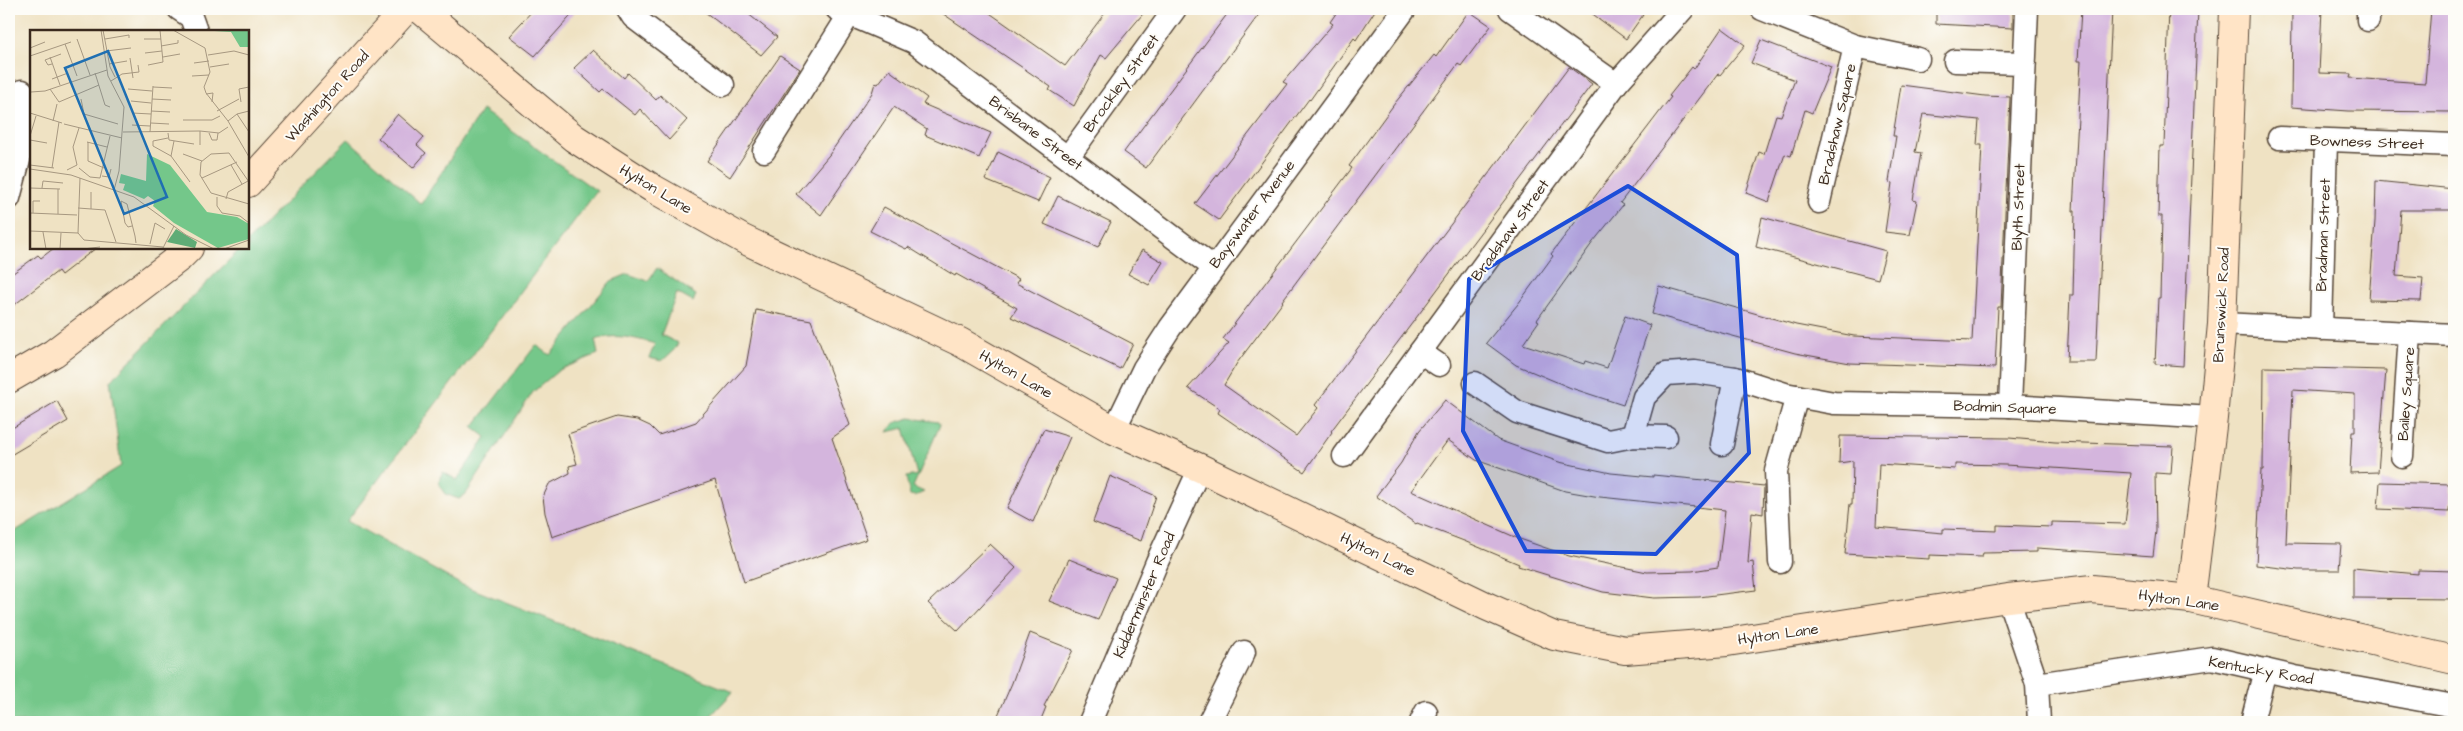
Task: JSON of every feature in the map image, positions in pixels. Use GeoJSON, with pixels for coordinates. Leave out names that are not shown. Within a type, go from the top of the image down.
{"type":"FeatureCollection","features":[{"type":"Feature","properties":{"kind":"street"},"geometry":{"type":"LineString","coordinates":[[179,9],[191,17],[196,30]]}},
{"type":"Feature","properties":{"kind":"street","name":"Washington Road"},"geometry":{"type":"LineString","coordinates":[[249,182],[406,9]]}},
{"type":"Feature","properties":{"kind":"street","name":"Hylton Lane"},"geometry":{"type":"LineString","coordinates":[[420,9],[574,138],[652,188],[759,247],[960,342],[1114,430],[1200,468],[1486,606],[1554,636],[1625,650],[1727,642],[2008,598],[2092,589],[2191,599],[2454,660]]}},
{"type":"Feature","properties":{"kind":"street"},"geometry":{"type":"LineString","coordinates":[[628,9],[633,17],[723,85]]}},
{"type":"Feature","properties":{"kind":"street","name":"Brockley Street"},"geometry":{"type":"LineString","coordinates":[[1068,157],[1175,9]]}},
{"type":"Feature","properties":{"kind":"street","name":"Bayswater Avenue"},"geometry":{"type":"LineString","coordinates":[[1114,430],[1144,368],[1213,267],[1405,9]]}},
{"type":"Feature","properties":{"kind":"street"},"geometry":{"type":"LineString","coordinates":[[1510,9],[1616,84]]}},
{"type":"Feature","properties":{"kind":"street","name":"Bradshaw Street"},"geometry":{"type":"LineString","coordinates":[[1344,456],[1616,84],[1683,9]]}},
{"type":"Feature","properties":{"kind":"street"},"geometry":{"type":"LineString","coordinates":[[1762,9],[1854,46],[1918,59]]}},
{"type":"Feature","properties":{"kind":"street","name":"Blyth Street"},"geometry":{"type":"LineString","coordinates":[[2010,406],[2026,9]]}},
{"type":"Feature","properties":{"kind":"street","name":"Brunswick Road"},"geometry":{"type":"LineString","coordinates":[[2191,599],[2213,418],[2222,324],[2234,9]]}},
{"type":"Feature","properties":{"kind":"street","name":"Brisbane Street"},"geometry":{"type":"LineString","coordinates":[[764,151],[843,12],[914,42],[1213,267]]}},
{"type":"Feature","properties":{"kind":"street","name":"Bradshaw Square"},"geometry":{"type":"LineString","coordinates":[[1819,202],[1854,46]]}},
{"type":"Feature","properties":{"kind":"street"},"geometry":{"type":"LineString","coordinates":[[1955,61],[2024,63]]}},
{"type":"Feature","properties":{"kind":"street"},"geometry":{"type":"LineString","coordinates":[[9,198],[19,160],[21,90]]}},
{"type":"Feature","properties":{"kind":"street","name":"Bowness Street"},"geometry":{"type":"LineString","coordinates":[[2279,138],[2454,145]]}},
{"type":"Feature","properties":{"kind":"street","name":"Bradman Street"},"geometry":{"type":"LineString","coordinates":[[2321,329],[2326,141]]}},
{"type":"Feature","properties":{"kind":"street"},"geometry":{"type":"LineString","coordinates":[[9,379],[54,353],[188,249]]}},
{"type":"Feature","properties":{"kind":"street"},"geometry":{"type":"LineString","coordinates":[[2222,324],[2454,335]]}},
{"type":"Feature","properties":{"kind":"street","name":"Bailey Square"},"geometry":{"type":"LineString","coordinates":[[2402,456],[2410,333]]}},
{"type":"Feature","properties":{"kind":"street"},"geometry":{"type":"LineString","coordinates":[[1420,352],[1439,366]]}},
{"type":"Feature","properties":{"kind":"street","name":"Bodmin Square"},"geometry":{"type":"LineString","coordinates":[[1634,436],[1644,397],[1666,374],[1695,372],[1735,378],[1796,396],[1834,403],[2010,406],[2213,418]]}},
{"type":"Feature","properties":{"kind":"street"},"geometry":{"type":"LineString","coordinates":[[1722,444],[1735,378]]}},
{"type":"Feature","properties":{"kind":"street"},"geometry":{"type":"LineString","coordinates":[[1475,383],[1517,412],[1608,442],[1634,436],[1666,437]]}},
{"type":"Feature","properties":{"kind":"street"},"geometry":{"type":"LineString","coordinates":[[1780,562],[1776,471],[1796,396]]}},
{"type":"Feature","properties":{"kind":"street","name":"Kidderminster Road"},"geometry":{"type":"LineString","coordinates":[[1090,722],[1157,562],[1200,468]]}},
{"type":"Feature","properties":{"kind":"street"},"geometry":{"type":"LineString","coordinates":[[2008,598],[2037,684],[2039,722]]}},
{"type":"Feature","properties":{"kind":"street"},"geometry":{"type":"LineString","coordinates":[[1209,722],[1244,652]]}},
{"type":"Feature","properties":{"kind":"street","name":"Kentucky Road"},"geometry":{"type":"LineString","coordinates":[[2037,684],[2212,658],[2454,706]]}},
{"type":"Feature","properties":{"kind":"street"},"geometry":{"type":"LineString","coordinates":[[2252,722],[2265,670]]}},
{"type":"Feature","properties":{"kind":"highlighted area"},"geometry":{"type":"Polygon","coordinates":[[[1628,186],[1737,255],[1749,453],[1656,554],[1526,551],[1463,431],[1469,279],[1628,186]]]}},
{"type":"Feature","properties":{"kind":"green space"},"geometry":{"type":"Polygon","coordinates":[[[482,110],[597,191],[347,521],[460,584],[733,692],[705,722],[9,722],[9,535],[121,466],[110,381],[240,249],[249,249],[249,240],[348,139],[421,204],[482,110]]]}},
{"type":"Feature","properties":{"kind":"green space"},"geometry":{"type":"Polygon","coordinates":[[[657,268],[696,295],[693,302],[677,293],[661,335],[678,343],[674,350],[662,361],[649,358],[655,344],[632,338],[618,337],[595,340],[598,354],[559,370],[533,392],[466,494],[459,499],[445,494],[441,488],[441,475],[443,472],[457,480],[486,437],[473,427],[536,345],[550,355],[611,281],[628,274],[648,281],[657,268]]]}},
{"type":"Feature","properties":{"kind":"green space"},"geometry":{"type":"Polygon","coordinates":[[[910,418],[938,422],[940,425],[913,487],[924,492],[915,496],[910,495],[906,477],[917,475],[904,428],[888,432],[894,423],[910,418]]]}},
{"type":"Feature","properties":{"kind":"building"},"geometry":{"type":"Polygon","coordinates":[[[534,9],[577,9],[535,56],[509,36],[534,9]]]}},
{"type":"Feature","properties":{"kind":"building"},"geometry":{"type":"Polygon","coordinates":[[[701,9],[742,9],[777,37],[761,55],[701,9]]]}},
{"type":"Feature","properties":{"kind":"building"},"geometry":{"type":"Polygon","coordinates":[[[936,9],[984,9],[1065,66],[1108,9],[1147,9],[1106,58],[1101,55],[1074,106],[1049,90],[1051,87],[936,9]]]}},
{"type":"Feature","properties":{"kind":"building"},"geometry":{"type":"Polygon","coordinates":[[[1231,9],[1263,9],[1146,168],[1124,152],[1231,9]]]}},
{"type":"Feature","properties":{"kind":"building"},"geometry":{"type":"Polygon","coordinates":[[[1339,9],[1376,9],[1356,40],[1354,38],[1310,100],[1219,220],[1195,204],[1287,84],[1283,82],[1333,24],[1330,22],[1339,9]]]}},
{"type":"Feature","properties":{"kind":"building"},"geometry":{"type":"Polygon","coordinates":[[[1586,9],[1633,9],[1643,15],[1626,39],[1586,9]]]}},
{"type":"Feature","properties":{"kind":"building"},"geometry":{"type":"Polygon","coordinates":[[[1936,9],[2013,9],[2013,28],[1936,24],[1936,9]]]}},
{"type":"Feature","properties":{"kind":"building"},"geometry":{"type":"Polygon","coordinates":[[[2081,9],[2112,9],[2096,362],[2067,362],[2070,295],[2073,295],[2075,211],[2073,211],[2081,61],[2078,61],[2081,9]]]}},
{"type":"Feature","properties":{"kind":"building"},"geometry":{"type":"Polygon","coordinates":[[[2169,9],[2198,9],[2183,366],[2155,364],[2158,298],[2160,298],[2162,216],[2158,216],[2160,146],[2164,146],[2169,9]]]}},
{"type":"Feature","properties":{"kind":"building"},"geometry":{"type":"Polygon","coordinates":[[[2292,9],[2322,9],[2319,73],[2351,74],[2350,78],[2425,83],[2431,9],[2454,9],[2454,112],[2349,111],[2291,107],[2292,9]]]}},
{"type":"Feature","properties":{"kind":"building"},"geometry":{"type":"Polygon","coordinates":[[[1469,11],[1491,26],[1461,66],[1458,64],[1282,301],[1237,363],[1224,385],[1296,436],[1318,408],[1315,405],[1569,67],[1592,84],[1331,431],[1304,472],[1218,413],[1220,409],[1188,388],[1229,343],[1223,339],[1352,168],[1349,166],[1395,103],[1434,55],[1436,57],[1469,11]]]}},
{"type":"Feature","properties":{"kind":"building"},"geometry":{"type":"Polygon","coordinates":[[[1722,28],[1745,45],[1720,75],[1718,74],[1620,203],[1623,205],[1593,242],[1537,320],[1539,321],[1523,344],[1584,364],[1585,361],[1607,368],[1625,316],[1650,325],[1623,405],[1571,388],[1516,365],[1486,343],[1518,304],[1553,256],[1551,254],[1671,97],[1669,96],[1692,67],[1694,69],[1722,28]]]}},
{"type":"Feature","properties":{"kind":"building"},"geometry":{"type":"Polygon","coordinates":[[[1761,40],[1831,67],[1812,113],[1805,110],[1791,156],[1785,154],[1769,202],[1746,193],[1759,152],[1764,154],[1776,115],[1781,116],[1795,80],[1751,63],[1761,40]]]}},
{"type":"Feature","properties":{"kind":"building"},"geometry":{"type":"Polygon","coordinates":[[[593,50],[624,78],[628,73],[656,100],[660,95],[687,120],[669,140],[640,109],[635,115],[603,89],[600,92],[574,68],[593,50]]]}},
{"type":"Feature","properties":{"kind":"building"},"geometry":{"type":"Polygon","coordinates":[[[780,56],[800,69],[730,177],[707,161],[780,56]]]}},
{"type":"Feature","properties":{"kind":"building"},"geometry":{"type":"Polygon","coordinates":[[[889,70],[927,98],[923,104],[991,133],[979,158],[925,135],[927,129],[894,107],[821,215],[796,194],[829,155],[872,93],[875,83],[878,84],[889,70]]]}},
{"type":"Feature","properties":{"kind":"building"},"geometry":{"type":"Polygon","coordinates":[[[1901,85],[1985,96],[2010,97],[2001,307],[1998,307],[1995,368],[1850,363],[1795,353],[1652,314],[1659,286],[1796,325],[1854,336],[1972,341],[1982,145],[1977,145],[1979,120],[1923,114],[1915,152],[1921,153],[1913,200],[1917,201],[1910,235],[1885,232],[1892,183],[1889,182],[1896,136],[1893,136],[1901,85]]]}},
{"type":"Feature","properties":{"kind":"building"},"geometry":{"type":"Polygon","coordinates":[[[398,114],[424,137],[417,145],[426,153],[413,168],[378,138],[398,114]]]}},
{"type":"Feature","properties":{"kind":"building"},"geometry":{"type":"Polygon","coordinates":[[[998,152],[1050,177],[1038,202],[985,180],[998,152]]]}},
{"type":"Feature","properties":{"kind":"building"},"geometry":{"type":"Polygon","coordinates":[[[2376,181],[2454,189],[2454,210],[2401,210],[2396,276],[2423,278],[2421,301],[2369,300],[2376,181]]]}},
{"type":"Feature","properties":{"kind":"building"},"geometry":{"type":"Polygon","coordinates":[[[1058,196],[1111,222],[1098,247],[1044,224],[1058,196]]]}},
{"type":"Feature","properties":{"kind":"building"},"geometry":{"type":"Polygon","coordinates":[[[884,207],[1019,279],[1016,283],[1133,344],[1120,369],[1011,317],[1017,308],[956,274],[955,276],[908,247],[906,249],[870,231],[884,207]]]}},
{"type":"Feature","properties":{"kind":"building"},"geometry":{"type":"Polygon","coordinates":[[[1762,217],[1886,251],[1878,279],[1756,247],[1762,217]]]}},
{"type":"Feature","properties":{"kind":"building"},"geometry":{"type":"Polygon","coordinates":[[[53,249],[95,249],[61,275],[58,271],[9,309],[9,276],[38,255],[41,258],[53,249]]]}},
{"type":"Feature","properties":{"kind":"building"},"geometry":{"type":"Polygon","coordinates":[[[1142,250],[1163,262],[1149,285],[1128,274],[1142,250]]]}},
{"type":"Feature","properties":{"kind":"building"},"geometry":{"type":"Polygon","coordinates":[[[756,310],[811,320],[850,425],[832,438],[867,539],[744,582],[715,480],[552,537],[545,513],[543,497],[549,484],[570,473],[569,466],[577,464],[568,434],[617,417],[637,420],[650,426],[659,435],[696,422],[746,366],[756,310]]]}},
{"type":"Feature","properties":{"kind":"building"},"geometry":{"type":"Polygon","coordinates":[[[2264,367],[2386,370],[2378,472],[2350,473],[2352,431],[2355,431],[2355,394],[2293,390],[2286,543],[2341,544],[2339,570],[2298,570],[2256,565],[2261,470],[2263,470],[2264,367]]]}},
{"type":"Feature","properties":{"kind":"building"},"geometry":{"type":"Polygon","coordinates":[[[1445,400],[1498,440],[1559,462],[1611,473],[1653,477],[1653,475],[1764,486],[1763,514],[1752,512],[1748,563],[1753,562],[1756,590],[1699,597],[1654,598],[1603,592],[1518,566],[1519,564],[1464,541],[1416,524],[1376,496],[1401,463],[1419,431],[1445,400]],[[1448,440],[1411,491],[1517,538],[1569,556],[1647,572],[1692,571],[1718,567],[1725,510],[1600,497],[1565,491],[1476,460],[1448,440]]]}},
{"type":"Feature","properties":{"kind":"building"},"geometry":{"type":"Polygon","coordinates":[[[57,401],[68,421],[9,456],[9,430],[57,401]]]}},
{"type":"Feature","properties":{"kind":"building"},"geometry":{"type":"Polygon","coordinates":[[[1044,429],[1070,437],[1033,522],[1007,508],[1044,429]]]}},
{"type":"Feature","properties":{"kind":"building"},"geometry":{"type":"Polygon","coordinates":[[[1840,436],[2009,438],[2055,442],[2173,446],[2171,474],[2155,473],[2156,531],[2153,556],[2037,548],[2037,552],[1983,553],[1982,557],[1929,555],[1929,559],[1845,554],[1850,504],[1852,504],[1853,461],[1839,463],[1840,436]],[[1879,464],[1876,527],[1943,533],[1943,529],[1997,531],[1997,525],[2052,527],[2052,522],[2125,524],[2131,473],[2005,465],[1955,464],[1955,469],[1879,464]]]}},
{"type":"Feature","properties":{"kind":"building"},"geometry":{"type":"Polygon","coordinates":[[[1110,476],[1156,496],[1141,541],[1093,522],[1110,476]]]}},
{"type":"Feature","properties":{"kind":"building"},"geometry":{"type":"Polygon","coordinates":[[[2380,482],[2451,484],[2449,512],[2378,509],[2380,482]]]}},
{"type":"Feature","properties":{"kind":"building"},"geometry":{"type":"Polygon","coordinates":[[[990,544],[1016,568],[958,631],[928,603],[990,544]]]}},
{"type":"Feature","properties":{"kind":"building"},"geometry":{"type":"Polygon","coordinates":[[[1069,559],[1116,578],[1098,620],[1049,601],[1069,559]]]}},
{"type":"Feature","properties":{"kind":"building"},"geometry":{"type":"Polygon","coordinates":[[[2353,568],[2418,574],[2418,570],[2454,571],[2454,599],[2353,598],[2353,568]]]}},
{"type":"Feature","properties":{"kind":"building"},"geometry":{"type":"Polygon","coordinates":[[[1030,633],[1073,650],[1044,706],[1046,707],[1040,722],[995,722],[1012,683],[1030,633]]]}}]}
